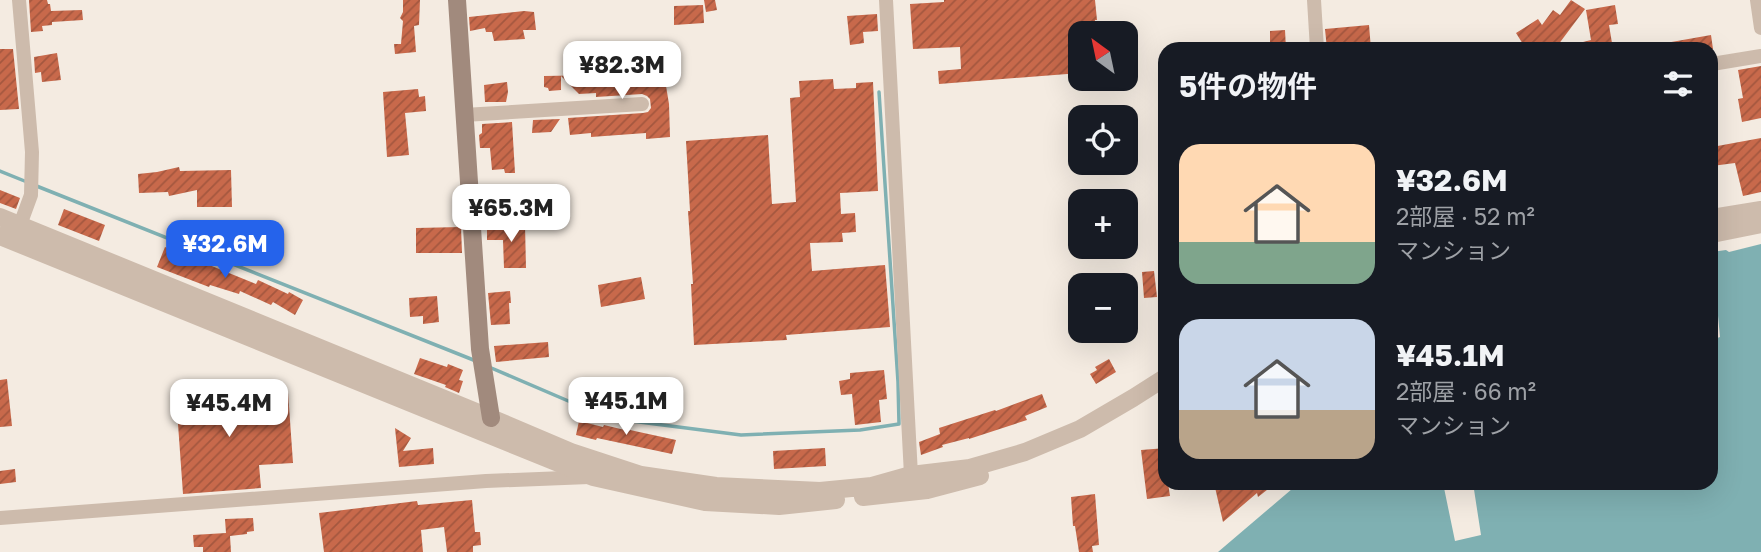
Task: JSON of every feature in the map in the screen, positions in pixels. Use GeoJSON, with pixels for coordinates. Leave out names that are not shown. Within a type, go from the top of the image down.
{"type":"FeatureCollection","features":[{"type":"Feature","properties":{"kind":"main road"},"geometry":{"type":"LineString","coordinates":[[457,0],[480,349],[491,418]]}},
{"type":"Feature","properties":{"kind":"street"},"geometry":{"type":"LineString","coordinates":[[19,0],[32,152],[31,195],[20,225]]}},
{"type":"Feature","properties":{"kind":"street"},"geometry":{"type":"LineString","coordinates":[[886,0],[911,475]]}},
{"type":"Feature","properties":{"kind":"street"},"geometry":{"type":"LineString","coordinates":[[1314,0],[1317,42]]}},
{"type":"Feature","properties":{"kind":"street"},"geometry":{"type":"LineString","coordinates":[[1759,3],[1761,28]]}},
{"type":"Feature","properties":{"kind":"street"},"geometry":{"type":"LineString","coordinates":[[1718,63],[1761,57]]}},
{"type":"Feature","properties":{"kind":"street"},"geometry":{"type":"LineString","coordinates":[[464,115],[642,104]]}},
{"type":"Feature","properties":{"kind":"street"},"geometry":{"type":"LineString","coordinates":[[1718,217],[1761,210]]}},
{"type":"Feature","properties":{"kind":"street"},"geometry":{"type":"LineString","coordinates":[[0,217],[570,452],[641,475],[716,486],[820,491],[872,486],[911,475],[970,468],[1025,452],[1080,429],[1158,382]]}},
{"type":"Feature","properties":{"kind":"street"},"geometry":{"type":"LineString","coordinates":[[1718,233],[1761,224]]}},
{"type":"Feature","properties":{"kind":"street"},"geometry":{"type":"LineString","coordinates":[[0,236],[593,477],[705,502],[779,506],[927,490],[1004,470],[1068,444],[1158,392]]}},
{"type":"Feature","properties":{"kind":"street"},"geometry":{"type":"LineString","coordinates":[[0,518],[486,481],[641,475]]}},
{"type":"Feature","properties":{"kind":"water"},"geometry":{"type":"Polygon","coordinates":[[[1761,244],[1761,552],[1218,552],[1291,490],[1444,490],[1455,541],[1481,535],[1474,490],[1718,490],[1718,251],[1729,252],[1761,244]]]}},
{"type":"Feature","properties":{"kind":"building"},"geometry":{"type":"Polygon","coordinates":[[[29,0],[47,0],[51,11],[82,10],[83,20],[52,22],[52,25],[42,26],[43,31],[31,32],[29,0]]]}},
{"type":"Feature","properties":{"kind":"building"},"geometry":{"type":"Polygon","coordinates":[[[403,0],[420,0],[419,25],[414,26],[416,52],[395,54],[394,44],[401,44],[403,21],[400,18],[403,0]]]}},
{"type":"Feature","properties":{"kind":"building"},"geometry":{"type":"Polygon","coordinates":[[[704,0],[715,0],[717,10],[706,12],[704,0]]]}},
{"type":"Feature","properties":{"kind":"building"},"geometry":{"type":"Polygon","coordinates":[[[1095,0],[1097,20],[1068,21],[1068,74],[939,84],[938,71],[961,69],[960,47],[913,49],[910,4],[1095,0]]]}},
{"type":"Feature","properties":{"kind":"building"},"geometry":{"type":"Polygon","coordinates":[[[1571,0],[1585,9],[1560,42],[1522,42],[1516,33],[1538,19],[1542,25],[1553,10],[1560,15],[1571,0]]]}},
{"type":"Feature","properties":{"kind":"building"},"geometry":{"type":"Polygon","coordinates":[[[703,5],[704,23],[674,25],[674,6],[703,5]]]}},
{"type":"Feature","properties":{"kind":"building"},"geometry":{"type":"Polygon","coordinates":[[[1615,5],[1618,24],[1609,25],[1612,42],[1583,42],[1591,40],[1586,10],[1615,5]]]}},
{"type":"Feature","properties":{"kind":"building"},"geometry":{"type":"Polygon","coordinates":[[[534,12],[536,30],[523,30],[525,39],[494,41],[492,32],[486,32],[485,28],[470,31],[469,17],[534,12]]]}},
{"type":"Feature","properties":{"kind":"building"},"geometry":{"type":"Polygon","coordinates":[[[877,14],[878,31],[863,32],[864,43],[850,45],[847,16],[877,14]]]}},
{"type":"Feature","properties":{"kind":"building"},"geometry":{"type":"Polygon","coordinates":[[[1369,25],[1370,42],[1326,42],[1325,29],[1369,25]]]}},
{"type":"Feature","properties":{"kind":"building"},"geometry":{"type":"Polygon","coordinates":[[[1285,30],[1286,42],[1270,42],[1270,31],[1285,30]]]}},
{"type":"Feature","properties":{"kind":"building"},"geometry":{"type":"Polygon","coordinates":[[[1711,35],[1712,42],[1671,42],[1711,35]]]}},
{"type":"Feature","properties":{"kind":"building"},"geometry":{"type":"Polygon","coordinates":[[[0,49],[13,49],[19,109],[0,110],[0,49]]]}},
{"type":"Feature","properties":{"kind":"building"},"geometry":{"type":"Polygon","coordinates":[[[57,53],[61,80],[42,82],[41,72],[35,73],[34,57],[57,53]]]}},
{"type":"Feature","properties":{"kind":"building"},"geometry":{"type":"Polygon","coordinates":[[[666,62],[670,137],[646,139],[646,133],[591,137],[591,133],[570,135],[568,118],[648,112],[651,108],[650,99],[642,94],[596,97],[596,93],[579,94],[561,76],[561,90],[549,91],[544,87],[544,76],[600,75],[616,73],[615,70],[643,68],[642,64],[666,62]]]}},
{"type":"Feature","properties":{"kind":"building"},"geometry":{"type":"Polygon","coordinates":[[[1761,66],[1761,118],[1742,122],[1738,99],[1743,98],[1738,70],[1761,66]]]}},
{"type":"Feature","properties":{"kind":"building"},"geometry":{"type":"Polygon","coordinates":[[[833,79],[834,89],[856,88],[856,83],[873,82],[878,191],[840,193],[841,214],[855,213],[856,232],[842,233],[843,242],[810,243],[812,271],[885,265],[890,327],[786,335],[787,340],[694,345],[686,141],[768,135],[772,204],[796,202],[790,98],[800,97],[799,81],[833,79]]]}},
{"type":"Feature","properties":{"kind":"building"},"geometry":{"type":"Polygon","coordinates":[[[507,82],[506,102],[485,102],[484,85],[507,82]]]}},
{"type":"Feature","properties":{"kind":"building"},"geometry":{"type":"Polygon","coordinates":[[[418,89],[419,97],[425,96],[426,111],[405,113],[409,155],[387,157],[383,92],[418,89]]]}},
{"type":"Feature","properties":{"kind":"building"},"geometry":{"type":"Polygon","coordinates":[[[560,119],[551,132],[532,133],[533,120],[560,119]]]}},
{"type":"Feature","properties":{"kind":"building"},"geometry":{"type":"Polygon","coordinates":[[[512,122],[515,173],[505,173],[504,169],[492,170],[490,148],[480,148],[482,124],[512,122]]]}},
{"type":"Feature","properties":{"kind":"building"},"geometry":{"type":"Polygon","coordinates":[[[1761,138],[1761,192],[1743,196],[1735,163],[1718,165],[1718,146],[1761,138]]]}},
{"type":"Feature","properties":{"kind":"building"},"geometry":{"type":"Polygon","coordinates":[[[179,167],[180,171],[231,170],[232,207],[197,207],[197,190],[169,196],[168,192],[139,193],[138,174],[179,167]]]}},
{"type":"Feature","properties":{"kind":"building"},"geometry":{"type":"Polygon","coordinates":[[[0,190],[20,198],[16,209],[0,203],[0,190]]]}},
{"type":"Feature","properties":{"kind":"building"},"geometry":{"type":"Polygon","coordinates":[[[64,209],[105,225],[99,241],[58,225],[64,209]]]}},
{"type":"Feature","properties":{"kind":"building"},"geometry":{"type":"Polygon","coordinates":[[[487,225],[525,225],[526,268],[504,268],[503,240],[487,240],[487,225]]]}},
{"type":"Feature","properties":{"kind":"building"},"geometry":{"type":"Polygon","coordinates":[[[461,227],[462,253],[416,253],[416,228],[461,227]]]}},
{"type":"Feature","properties":{"kind":"building"},"geometry":{"type":"Polygon","coordinates":[[[165,247],[256,284],[258,280],[303,300],[295,315],[273,302],[271,305],[240,291],[239,294],[210,285],[209,287],[157,267],[165,247]]]}},
{"type":"Feature","properties":{"kind":"building"},"geometry":{"type":"Polygon","coordinates":[[[1154,271],[1157,297],[1144,298],[1142,272],[1154,271]]]}},
{"type":"Feature","properties":{"kind":"building"},"geometry":{"type":"Polygon","coordinates":[[[641,277],[645,299],[601,307],[598,285],[641,277]]]}},
{"type":"Feature","properties":{"kind":"building"},"geometry":{"type":"Polygon","coordinates":[[[510,291],[510,324],[491,325],[488,293],[510,291]]]}},
{"type":"Feature","properties":{"kind":"building"},"geometry":{"type":"Polygon","coordinates":[[[437,296],[439,322],[423,324],[423,316],[410,317],[409,298],[437,296]]]}},
{"type":"Feature","properties":{"kind":"building"},"geometry":{"type":"Polygon","coordinates":[[[548,342],[549,357],[496,362],[494,346],[548,342]]]}},
{"type":"Feature","properties":{"kind":"building"},"geometry":{"type":"Polygon","coordinates":[[[420,358],[463,370],[459,380],[463,381],[459,393],[445,387],[446,385],[414,374],[420,358]]]}},
{"type":"Feature","properties":{"kind":"building"},"geometry":{"type":"Polygon","coordinates":[[[1109,359],[1116,372],[1096,384],[1090,374],[1097,370],[1095,367],[1109,359]]]}},
{"type":"Feature","properties":{"kind":"building"},"geometry":{"type":"Polygon","coordinates":[[[884,370],[887,399],[879,400],[881,422],[855,425],[852,394],[841,395],[839,381],[850,379],[850,373],[884,370]]]}},
{"type":"Feature","properties":{"kind":"building"},"geometry":{"type":"Polygon","coordinates":[[[7,379],[12,426],[0,427],[0,380],[7,379]]]}},
{"type":"Feature","properties":{"kind":"building"},"geometry":{"type":"Polygon","coordinates":[[[215,379],[218,418],[258,415],[256,394],[288,392],[293,463],[259,465],[261,488],[183,494],[175,382],[215,379]]]}},
{"type":"Feature","properties":{"kind":"building"},"geometry":{"type":"Polygon","coordinates":[[[1042,394],[1047,407],[1025,416],[1027,420],[942,445],[943,447],[921,455],[919,442],[940,434],[939,428],[1042,394]]]}},
{"type":"Feature","properties":{"kind":"building"},"geometry":{"type":"Polygon","coordinates":[[[579,421],[676,440],[672,454],[597,438],[596,440],[576,435],[579,421]]]}},
{"type":"Feature","properties":{"kind":"building"},"geometry":{"type":"Polygon","coordinates":[[[395,428],[411,438],[403,451],[433,448],[434,464],[399,467],[395,428]]]}},
{"type":"Feature","properties":{"kind":"building"},"geometry":{"type":"Polygon","coordinates":[[[825,448],[826,466],[774,469],[773,451],[825,448]]]}},
{"type":"Feature","properties":{"kind":"building"},"geometry":{"type":"Polygon","coordinates":[[[1158,449],[1158,490],[1169,490],[1170,496],[1147,499],[1141,450],[1158,449]]]}},
{"type":"Feature","properties":{"kind":"building"},"geometry":{"type":"Polygon","coordinates":[[[15,469],[16,482],[0,484],[0,471],[15,469]]]}},
{"type":"Feature","properties":{"kind":"building"},"geometry":{"type":"Polygon","coordinates":[[[1216,490],[1267,490],[1258,497],[1257,493],[1223,522],[1216,490]]]}},
{"type":"Feature","properties":{"kind":"building"},"geometry":{"type":"Polygon","coordinates":[[[1095,494],[1099,545],[1092,546],[1093,552],[1079,552],[1073,526],[1071,497],[1095,494]]]}},
{"type":"Feature","properties":{"kind":"building"},"geometry":{"type":"Polygon","coordinates":[[[472,500],[475,532],[480,532],[481,545],[473,546],[473,552],[447,552],[444,527],[421,530],[423,552],[324,552],[319,513],[417,501],[418,505],[472,500]]]}},
{"type":"Feature","properties":{"kind":"building"},"geometry":{"type":"Polygon","coordinates":[[[253,518],[254,531],[230,536],[231,552],[203,552],[203,547],[194,547],[193,535],[226,533],[225,519],[253,518]]]}},
{"type":"Feature","properties":{"kind":"waterway"},"geometry":{"type":"LineString","coordinates":[[489,367],[608,418],[741,435],[860,430],[899,424],[879,92]]}},
{"type":"Feature","properties":{"kind":"waterway"},"geometry":{"type":"LineString","coordinates":[[0,171],[27,182]]}},
{"type":"Feature","properties":{"kind":"waterway"},"geometry":{"type":"LineString","coordinates":[[34,185],[476,361]]}}]}
